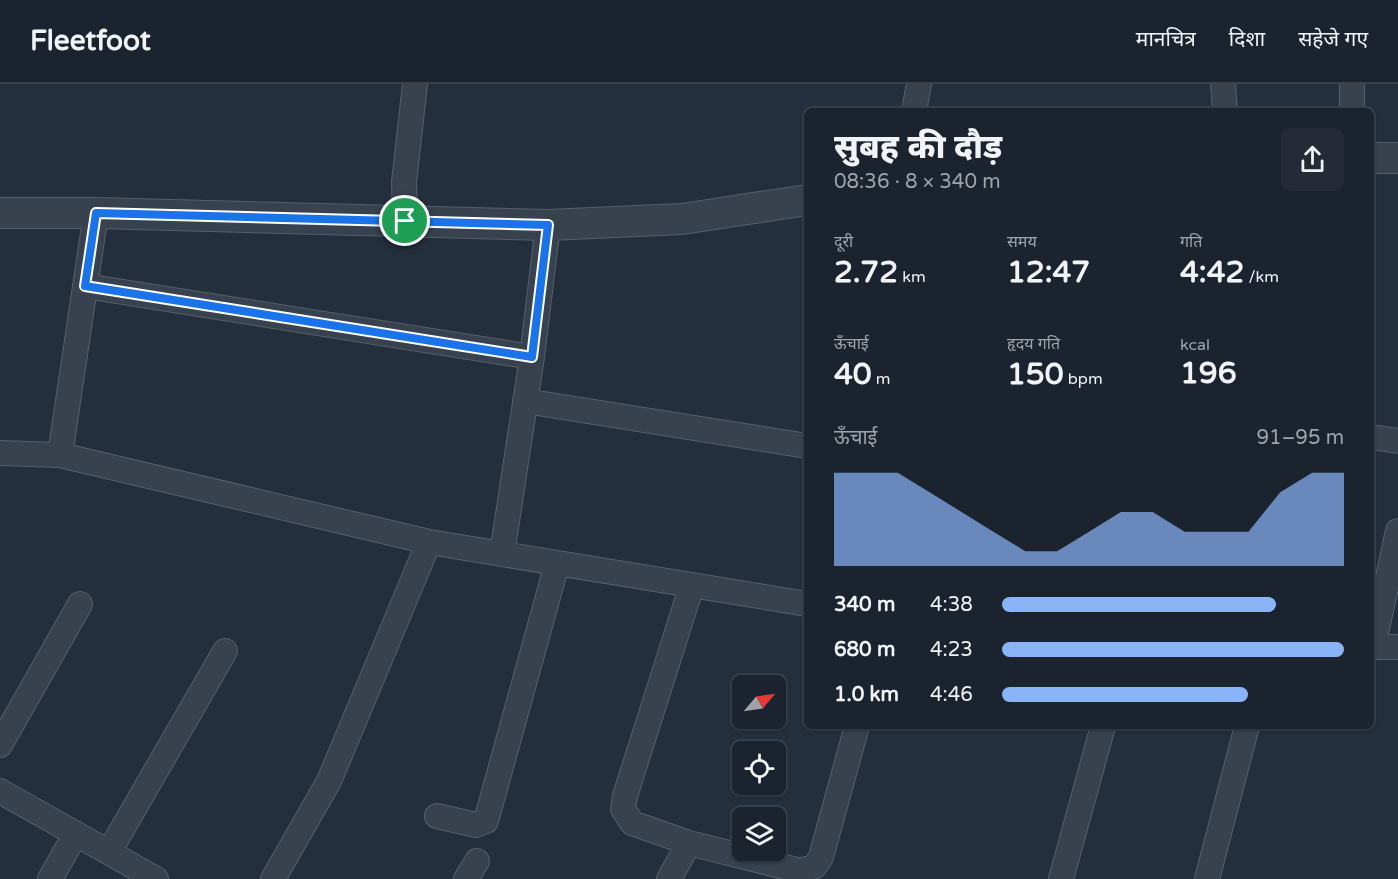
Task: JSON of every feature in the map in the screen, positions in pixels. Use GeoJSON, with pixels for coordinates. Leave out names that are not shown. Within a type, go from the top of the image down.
{"type":"FeatureCollection","features":[{"type":"Feature","properties":{"kind":"street"},"geometry":{"type":"LineString","coordinates":[[405,221],[404,182],[415,84]]}},
{"type":"Feature","properties":{"kind":"street"},"geometry":{"type":"LineString","coordinates":[[915,108],[919,84]]}},
{"type":"Feature","properties":{"kind":"street"},"geometry":{"type":"LineString","coordinates":[[1374,158],[1398,158]]}},
{"type":"Feature","properties":{"kind":"street"},"geometry":{"type":"LineString","coordinates":[[0,213],[96,213],[548,225],[682,219],[804,200]]}},
{"type":"Feature","properties":{"kind":"street"},"geometry":{"type":"LineString","coordinates":[[60,455],[96,213]]}},
{"type":"Feature","properties":{"kind":"street"},"geometry":{"type":"LineString","coordinates":[[502,554],[532,357],[548,225]]}},
{"type":"Feature","properties":{"kind":"street"},"geometry":{"type":"LineString","coordinates":[[85,286],[532,357]]}},
{"type":"Feature","properties":{"kind":"street"},"geometry":{"type":"LineString","coordinates":[[525,401],[804,446]]}},
{"type":"Feature","properties":{"kind":"street"},"geometry":{"type":"LineString","coordinates":[[1374,437],[1398,441]]}},
{"type":"Feature","properties":{"kind":"street"},"geometry":{"type":"LineString","coordinates":[[0,453],[60,455],[429,542],[804,604]]}},
{"type":"Feature","properties":{"kind":"street"},"geometry":{"type":"LineString","coordinates":[[1374,638],[1398,531]]}},
{"type":"Feature","properties":{"kind":"street"},"geometry":{"type":"LineString","coordinates":[[273,879],[329,781],[429,542]]}},
{"type":"Feature","properties":{"kind":"street"},"geometry":{"type":"LineString","coordinates":[[437,816],[476,825],[486,821],[556,564]]}},
{"type":"Feature","properties":{"kind":"street"},"geometry":{"type":"LineString","coordinates":[[692,585],[623,809],[632,823],[688,843],[801,871],[815,866],[821,857],[856,729]]}},
{"type":"Feature","properties":{"kind":"street"},"geometry":{"type":"LineString","coordinates":[[0,745],[80,604]]}},
{"type":"Feature","properties":{"kind":"street"},"geometry":{"type":"LineString","coordinates":[[1374,647],[1398,646]]}},
{"type":"Feature","properties":{"kind":"street"},"geometry":{"type":"LineString","coordinates":[[109,852],[225,651]]}},
{"type":"Feature","properties":{"kind":"street"},"geometry":{"type":"LineString","coordinates":[[1061,879],[1102,729]]}},
{"type":"Feature","properties":{"kind":"street"},"geometry":{"type":"LineString","coordinates":[[1207,879],[1246,729]]}},
{"type":"Feature","properties":{"kind":"street"},"geometry":{"type":"LineString","coordinates":[[0,791],[156,879]]}},
{"type":"Feature","properties":{"kind":"street"},"geometry":{"type":"LineString","coordinates":[[50,879],[75,835]]}},
{"type":"Feature","properties":{"kind":"street"},"geometry":{"type":"LineString","coordinates":[[669,879],[688,843]]}},
{"type":"Feature","properties":{"kind":"route"},"geometry":{"type":"LineString","coordinates":[[96,213],[405,221],[548,225],[532,357],[85,286],[96,213]]}}]}
